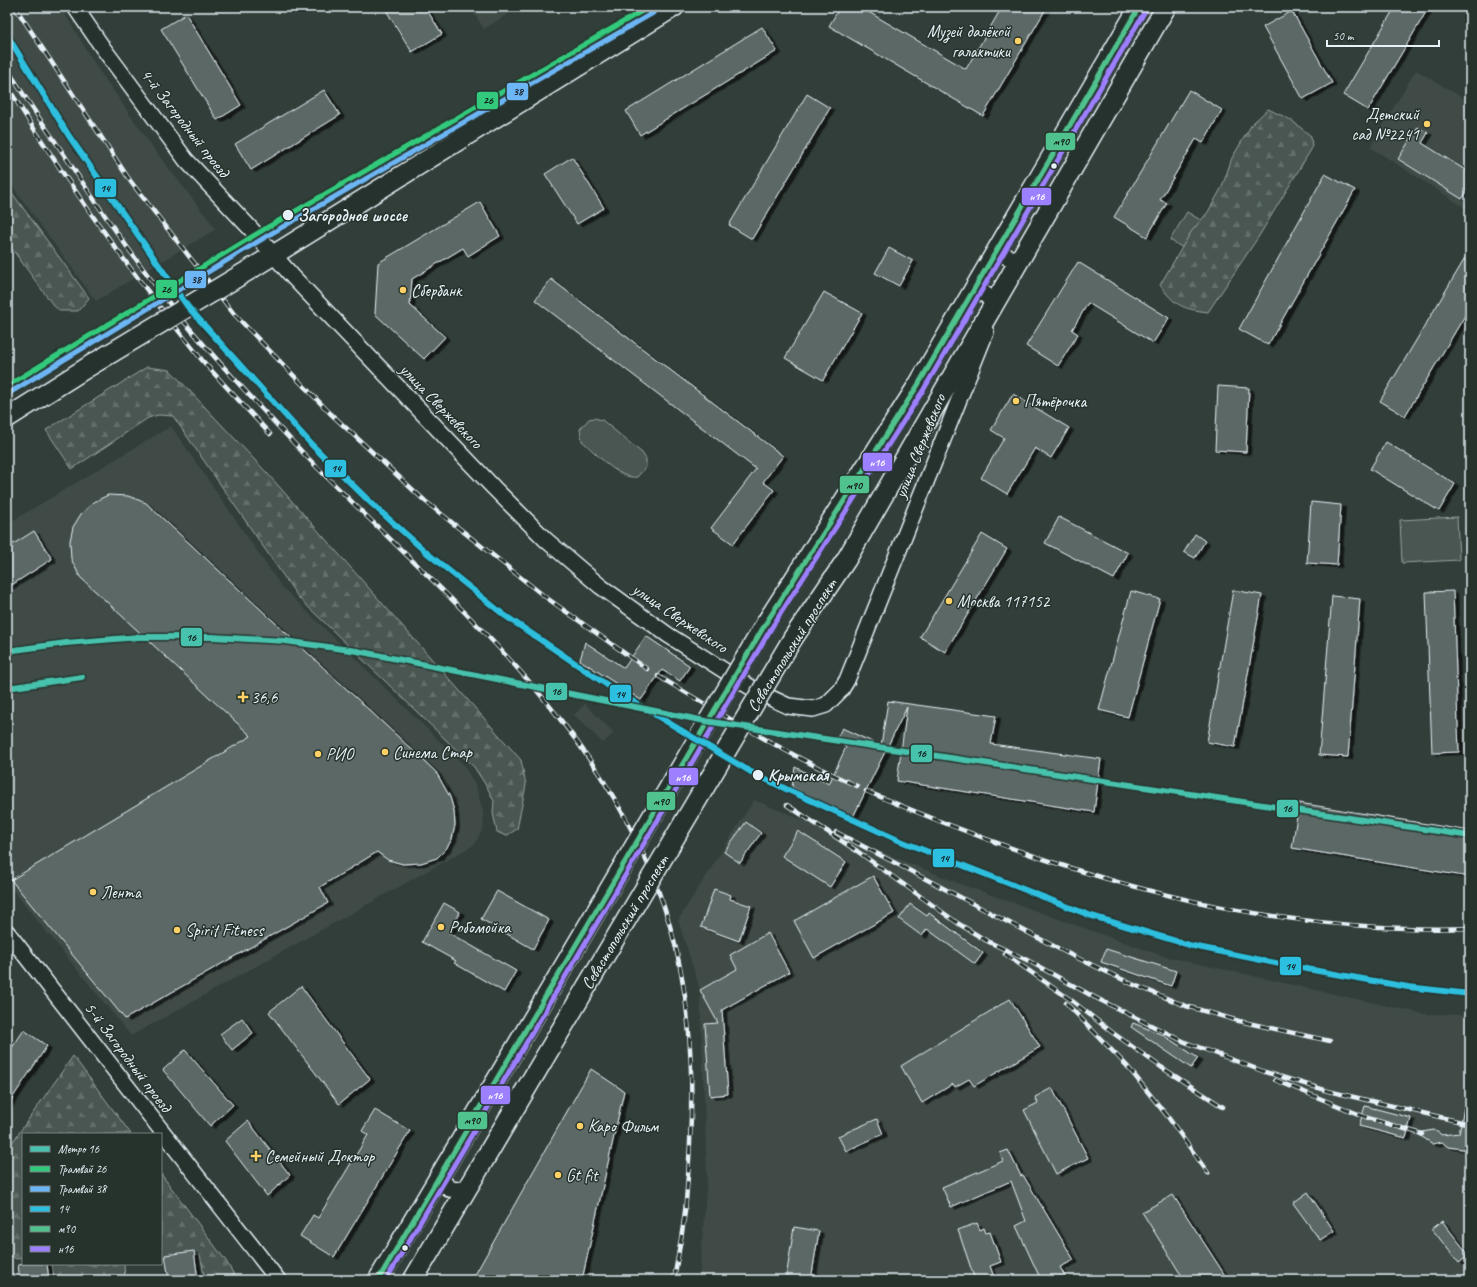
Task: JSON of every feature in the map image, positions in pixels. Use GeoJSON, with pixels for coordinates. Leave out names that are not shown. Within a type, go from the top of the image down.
{"type":"FeatureCollection","features":[{"type":"Feature","properties":{"kind":"main road"},"geometry":{"type":"LineString","coordinates":[[7,418],[91,365],[274,255],[464,135],[674,7]]}},
{"type":"Feature","properties":{"kind":"main road","name":"Севастопольский проспект"},"geometry":{"type":"LineString","coordinates":[[378,1280],[766,623],[918,385],[1138,7]]}},
{"type":"Feature","properties":{"kind":"main road","name":"Севастопольский проспект"},"geometry":{"type":"LineString","coordinates":[[413,1280],[793,638],[846,560],[1166,7]]}},
{"type":"Feature","properties":{"kind":"street","name":"4-й Загородный проезд"},"geometry":{"type":"LineString","coordinates":[[76,7],[108,54],[186,160],[274,255]]}},
{"type":"Feature","properties":{"kind":"street"},"geometry":{"type":"LineString","coordinates":[[1002,239],[1000,249],[1007,257],[1017,259],[1025,252]]}},
{"type":"Feature","properties":{"kind":"street","name":"улица Свержевского"},"geometry":{"type":"LineString","coordinates":[[274,255],[494,488],[552,546],[600,586],[668,635],[758,692],[788,706],[813,709],[832,701],[847,680],[994,306]]}},
{"type":"Feature","properties":{"kind":"street"},"geometry":{"type":"LineString","coordinates":[[967,299],[975,293],[985,294],[994,306]]}},
{"type":"Feature","properties":{"kind":"street","name":"5-й Загородный проезд"},"geometry":{"type":"LineString","coordinates":[[7,932],[278,1280]]}},
{"type":"Feature","properties":{"kind":"street"},"geometry":{"type":"LineString","coordinates":[[444,1168],[442,1179],[449,1189],[461,1190],[470,1183]]}},
{"type":"Feature","properties":{"kind":"shaded area"},"geometry":{"type":"Polygon","coordinates":[[[7,7],[61,7],[96,66],[154,149],[216,229],[96,301],[7,179],[7,7]]]}},
{"type":"Feature","properties":{"kind":"shaded area"},"geometry":{"type":"Polygon","coordinates":[[[470,7],[519,7],[484,29],[470,7]]]}},
{"type":"Feature","properties":{"kind":"shaded area","name":"Детский сад №2241"},"geometry":{"type":"Polygon","coordinates":[[[1416,70],[1470,102],[1470,211],[1370,147],[1416,70]]]}},
{"type":"Feature","properties":{"kind":"shaded area"},"geometry":{"type":"Polygon","coordinates":[[[171,426],[281,586],[464,765],[476,787],[483,811],[484,827],[474,845],[131,1036],[7,883],[7,524],[171,426]]]}},
{"type":"Feature","properties":{"kind":"shaded area"},"geometry":{"type":"Polygon","coordinates":[[[585,704],[614,733],[603,743],[574,715],[585,704]]]}},
{"type":"Feature","properties":{"kind":"shaded area"},"geometry":{"type":"Polygon","coordinates":[[[754,800],[963,885],[1163,956],[1424,1014],[1470,1015],[1470,1280],[699,1280],[707,1177],[700,990],[678,920],[754,800]]]}},
{"type":"Feature","properties":{"kind":"green space"},"geometry":{"type":"Polygon","coordinates":[[[1268,109],[1291,120],[1311,136],[1312,148],[1259,236],[1208,312],[1186,308],[1170,298],[1160,285],[1191,232],[1208,212],[1222,187],[1232,158],[1252,124],[1268,109]]]}},
{"type":"Feature","properties":{"kind":"green space"},"geometry":{"type":"Polygon","coordinates":[[[7,186],[89,298],[78,311],[60,311],[53,305],[7,242],[7,186]]]}},
{"type":"Feature","properties":{"kind":"green space"},"geometry":{"type":"Polygon","coordinates":[[[1187,212],[1214,228],[1196,256],[1170,240],[1187,212]]]}},
{"type":"Feature","properties":{"kind":"green space"},"geometry":{"type":"Polygon","coordinates":[[[147,367],[170,370],[267,473],[521,760],[526,785],[517,829],[506,836],[497,832],[493,813],[494,801],[474,767],[298,597],[173,416],[158,415],[148,418],[72,469],[46,430],[147,367]]]}},
{"type":"Feature","properties":{"kind":"green space"},"geometry":{"type":"Polygon","coordinates":[[[594,418],[602,420],[642,453],[646,459],[646,467],[637,477],[630,477],[615,470],[582,441],[580,429],[589,419],[594,418]]]}},
{"type":"Feature","properties":{"kind":"green space"},"geometry":{"type":"Polygon","coordinates":[[[1457,517],[1459,560],[1402,563],[1400,520],[1457,517]]]}},
{"type":"Feature","properties":{"kind":"green space"},"geometry":{"type":"Polygon","coordinates":[[[73,1056],[130,1133],[22,1133],[22,1257],[16,1259],[7,1253],[7,1150],[73,1056]]]}},
{"type":"Feature","properties":{"kind":"green space"},"geometry":{"type":"Polygon","coordinates":[[[162,1175],[226,1261],[237,1280],[205,1280],[200,1255],[162,1257],[162,1175]]]}},
{"type":"Feature","properties":{"kind":"green space"},"geometry":{"type":"Polygon","coordinates":[[[52,1265],[124,1265],[125,1280],[54,1280],[52,1265]]]}},
{"type":"Feature","properties":{"kind":"building"},"geometry":{"type":"Polygon","coordinates":[[[384,7],[425,7],[442,34],[412,52],[384,7]]]}},
{"type":"Feature","properties":{"kind":"building"},"geometry":{"type":"Polygon","coordinates":[[[840,7],[860,7],[966,69],[1002,7],[1047,7],[983,116],[829,26],[840,7]]]}},
{"type":"Feature","properties":{"kind":"building"},"geometry":{"type":"Polygon","coordinates":[[[1395,7],[1429,7],[1368,110],[1343,95],[1395,7]]]}},
{"type":"Feature","properties":{"kind":"building"},"geometry":{"type":"Polygon","coordinates":[[[1292,11],[1332,83],[1303,99],[1263,27],[1292,11]]]}},
{"type":"Feature","properties":{"kind":"building"},"geometry":{"type":"Polygon","coordinates":[[[186,14],[241,105],[217,120],[161,29],[186,14]]]}},
{"type":"Feature","properties":{"kind":"building"},"geometry":{"type":"Polygon","coordinates":[[[762,27],[777,51],[640,135],[626,111],[762,27]]]}},
{"type":"Feature","properties":{"kind":"building"},"geometry":{"type":"Polygon","coordinates":[[[324,90],[340,115],[251,170],[235,144],[324,90]]]}},
{"type":"Feature","properties":{"kind":"building"},"geometry":{"type":"Polygon","coordinates":[[[1189,90],[1222,110],[1203,143],[1196,139],[1160,200],[1167,203],[1147,237],[1114,217],[1189,90]]]}},
{"type":"Feature","properties":{"kind":"building"},"geometry":{"type":"Polygon","coordinates":[[[807,94],[830,108],[752,239],[729,225],[807,94]]]}},
{"type":"Feature","properties":{"kind":"building"},"geometry":{"type":"Polygon","coordinates":[[[1418,127],[1428,133],[1422,143],[1470,173],[1470,187],[1462,199],[1398,159],[1418,127]]]}},
{"type":"Feature","properties":{"kind":"building"},"geometry":{"type":"Polygon","coordinates":[[[572,157],[604,208],[577,224],[545,174],[572,157]]]}},
{"type":"Feature","properties":{"kind":"building"},"geometry":{"type":"Polygon","coordinates":[[[1325,174],[1355,190],[1268,345],[1239,329],[1325,174]]]}},
{"type":"Feature","properties":{"kind":"building"},"geometry":{"type":"Polygon","coordinates":[[[480,202],[500,236],[468,256],[463,248],[412,279],[410,305],[445,337],[424,359],[375,314],[378,263],[480,202]]]}},
{"type":"Feature","properties":{"kind":"building"},"geometry":{"type":"Polygon","coordinates":[[[889,248],[913,261],[899,286],[875,273],[889,248]]]}},
{"type":"Feature","properties":{"kind":"building"},"geometry":{"type":"Polygon","coordinates":[[[1470,250],[1470,307],[1405,416],[1380,401],[1470,250]]]}},
{"type":"Feature","properties":{"kind":"building"},"geometry":{"type":"Polygon","coordinates":[[[1078,262],[1169,318],[1153,343],[1088,303],[1072,330],[1078,334],[1058,366],[1026,346],[1078,262]]]}},
{"type":"Feature","properties":{"kind":"building"},"geometry":{"type":"Polygon","coordinates":[[[551,279],[783,456],[763,482],[774,490],[733,544],[711,528],[756,469],[535,300],[551,279]]]}},
{"type":"Feature","properties":{"kind":"building"},"geometry":{"type":"Polygon","coordinates":[[[824,292],[862,313],[823,380],[785,358],[824,292]]]}},
{"type":"Feature","properties":{"kind":"building"},"geometry":{"type":"Polygon","coordinates":[[[1218,386],[1249,388],[1246,452],[1215,450],[1218,386]]]}},
{"type":"Feature","properties":{"kind":"building"},"geometry":{"type":"Polygon","coordinates":[[[1013,394],[1069,428],[1051,458],[1035,448],[1007,494],[981,478],[1004,438],[991,430],[1013,394]]]}},
{"type":"Feature","properties":{"kind":"building"},"geometry":{"type":"Polygon","coordinates":[[[1386,442],[1455,484],[1439,511],[1370,469],[1386,442]]]}},
{"type":"Feature","properties":{"kind":"building","name":"РИО"},"geometry":{"type":"Polygon","coordinates":[[[108,495],[128,496],[146,503],[436,772],[450,797],[454,811],[455,825],[452,839],[446,849],[437,858],[421,863],[403,864],[388,860],[377,852],[320,887],[328,903],[125,1019],[11,880],[251,736],[80,577],[71,559],[70,541],[73,527],[81,514],[94,502],[108,495]]]}},
{"type":"Feature","properties":{"kind":"building"},"geometry":{"type":"Polygon","coordinates":[[[1311,502],[1341,505],[1337,565],[1307,563],[1311,502]]]}},
{"type":"Feature","properties":{"kind":"building"},"geometry":{"type":"Polygon","coordinates":[[[1059,517],[1128,553],[1114,579],[1045,543],[1059,517]]]}},
{"type":"Feature","properties":{"kind":"building"},"geometry":{"type":"Polygon","coordinates":[[[34,531],[52,559],[7,588],[7,548],[34,531]]]}},
{"type":"Feature","properties":{"kind":"building"},"geometry":{"type":"Polygon","coordinates":[[[982,534],[1007,549],[945,652],[920,637],[982,534]]]}},
{"type":"Feature","properties":{"kind":"building"},"geometry":{"type":"Polygon","coordinates":[[[1195,534],[1205,541],[1195,558],[1184,552],[1195,534]]]}},
{"type":"Feature","properties":{"kind":"building"},"geometry":{"type":"Polygon","coordinates":[[[1233,590],[1262,595],[1235,747],[1207,742],[1233,590]]]}},
{"type":"Feature","properties":{"kind":"building"},"geometry":{"type":"Polygon","coordinates":[[[1131,591],[1160,599],[1128,717],[1099,710],[1131,591]]]}},
{"type":"Feature","properties":{"kind":"building"},"geometry":{"type":"Polygon","coordinates":[[[1453,591],[1459,752],[1432,753],[1426,592],[1453,591]]]}},
{"type":"Feature","properties":{"kind":"building"},"geometry":{"type":"Polygon","coordinates":[[[1332,596],[1360,599],[1348,757],[1319,755],[1332,596]]]}},
{"type":"Feature","properties":{"kind":"building"},"geometry":{"type":"Polygon","coordinates":[[[646,636],[690,666],[680,681],[662,670],[641,700],[580,660],[585,642],[624,668],[646,636]]]}},
{"type":"Feature","properties":{"kind":"building"},"geometry":{"type":"Polygon","coordinates":[[[888,701],[996,716],[991,744],[1101,759],[1094,812],[897,781],[907,707],[853,817],[792,787],[795,767],[829,784],[846,747],[835,742],[842,728],[881,746],[888,701]]]}},
{"type":"Feature","properties":{"kind":"building"},"geometry":{"type":"Polygon","coordinates":[[[1299,803],[1470,831],[1470,877],[1292,848],[1299,803]]]}},
{"type":"Feature","properties":{"kind":"building"},"geometry":{"type":"Polygon","coordinates":[[[746,822],[761,833],[740,863],[724,852],[746,822]]]}},
{"type":"Feature","properties":{"kind":"building"},"geometry":{"type":"Polygon","coordinates":[[[798,831],[846,862],[830,887],[782,856],[798,831]]]}},
{"type":"Feature","properties":{"kind":"building"},"geometry":{"type":"Polygon","coordinates":[[[873,876],[894,913],[814,958],[794,921],[873,876]]]}},
{"type":"Feature","properties":{"kind":"building"},"geometry":{"type":"Polygon","coordinates":[[[714,889],[731,895],[730,899],[751,906],[739,941],[701,927],[714,889]]]}},
{"type":"Feature","properties":{"kind":"building"},"geometry":{"type":"Polygon","coordinates":[[[497,891],[549,920],[533,949],[481,919],[497,891]]]}},
{"type":"Feature","properties":{"kind":"building"},"geometry":{"type":"Polygon","coordinates":[[[444,903],[460,912],[449,933],[516,971],[504,992],[454,963],[456,961],[422,942],[444,903]]]}},
{"type":"Feature","properties":{"kind":"building"},"geometry":{"type":"Polygon","coordinates":[[[910,904],[927,916],[929,913],[983,953],[975,964],[927,929],[922,936],[899,919],[910,904]]]}},
{"type":"Feature","properties":{"kind":"building"},"geometry":{"type":"Polygon","coordinates":[[[768,933],[789,972],[722,1010],[728,1094],[710,1096],[705,1024],[718,1023],[700,990],[737,969],[730,955],[768,933]]]}},
{"type":"Feature","properties":{"kind":"building"},"geometry":{"type":"Polygon","coordinates":[[[1106,949],[1176,971],[1171,986],[1101,962],[1106,949]]]}},
{"type":"Feature","properties":{"kind":"building"},"geometry":{"type":"Polygon","coordinates":[[[301,986],[370,1079],[339,1104],[269,1012],[301,986]]]}},
{"type":"Feature","properties":{"kind":"building"},"geometry":{"type":"Polygon","coordinates":[[[1010,999],[1040,1047],[974,1086],[969,1079],[955,1087],[953,1084],[922,1103],[901,1066],[1010,999]]]}},
{"type":"Feature","properties":{"kind":"building"},"geometry":{"type":"Polygon","coordinates":[[[242,1018],[253,1033],[232,1050],[220,1034],[242,1018]]]}},
{"type":"Feature","properties":{"kind":"building"},"geometry":{"type":"Polygon","coordinates":[[[1133,1023],[1163,1035],[1198,1058],[1191,1068],[1131,1027],[1133,1023]]]}},
{"type":"Feature","properties":{"kind":"building"},"geometry":{"type":"Polygon","coordinates":[[[24,1030],[47,1046],[7,1106],[7,1055],[24,1030]]]}},
{"type":"Feature","properties":{"kind":"building"},"geometry":{"type":"Polygon","coordinates":[[[185,1050],[233,1105],[210,1126],[163,1070],[185,1050]]]}},
{"type":"Feature","properties":{"kind":"building"},"geometry":{"type":"Polygon","coordinates":[[[591,1069],[624,1091],[582,1280],[472,1280],[591,1069]]]}},
{"type":"Feature","properties":{"kind":"building"},"geometry":{"type":"Polygon","coordinates":[[[1052,1088],[1088,1158],[1056,1174],[1024,1110],[1038,1103],[1035,1097],[1052,1088]]]}},
{"type":"Feature","properties":{"kind":"building"},"geometry":{"type":"Polygon","coordinates":[[[1365,1106],[1411,1118],[1406,1138],[1359,1126],[1365,1106]]]}},
{"type":"Feature","properties":{"kind":"building"},"geometry":{"type":"Polygon","coordinates":[[[1464,1107],[1470,1108],[1470,1150],[1448,1147],[1442,1142],[1433,1144],[1416,1133],[1434,1130],[1442,1135],[1459,1133],[1464,1107]]]}},
{"type":"Feature","properties":{"kind":"building"},"geometry":{"type":"Polygon","coordinates":[[[375,1110],[410,1131],[334,1257],[300,1236],[313,1215],[318,1218],[368,1135],[362,1131],[375,1110]]]}},
{"type":"Feature","properties":{"kind":"building"},"geometry":{"type":"Polygon","coordinates":[[[877,1119],[883,1134],[846,1151],[838,1136],[877,1119]]]}},
{"type":"Feature","properties":{"kind":"building","name":"Семейный Доктор"},"geometry":{"type":"Polygon","coordinates":[[[248,1121],[290,1175],[267,1196],[225,1141],[248,1121]]]}},
{"type":"Feature","properties":{"kind":"building"},"geometry":{"type":"Polygon","coordinates":[[[1008,1150],[1021,1176],[1023,1175],[1074,1260],[1060,1267],[1067,1280],[1041,1280],[1016,1226],[1026,1221],[1011,1181],[951,1207],[942,1187],[1003,1161],[1000,1153],[1008,1150]]]}},
{"type":"Feature","properties":{"kind":"building"},"geometry":{"type":"Polygon","coordinates":[[[1308,1192],[1334,1231],[1320,1240],[1293,1203],[1308,1192]]]}},
{"type":"Feature","properties":{"kind":"building"},"geometry":{"type":"Polygon","coordinates":[[[1173,1195],[1228,1280],[1185,1280],[1178,1270],[1142,1212],[1173,1195]]]}},
{"type":"Feature","properties":{"kind":"building"},"geometry":{"type":"Polygon","coordinates":[[[1442,1221],[1469,1255],[1459,1263],[1432,1229],[1442,1221]]]}},
{"type":"Feature","properties":{"kind":"building"},"geometry":{"type":"Polygon","coordinates":[[[977,1223],[980,1230],[984,1228],[986,1233],[990,1232],[1001,1262],[990,1266],[995,1280],[975,1280],[958,1230],[977,1223]]]}},
{"type":"Feature","properties":{"kind":"building"},"geometry":{"type":"Polygon","coordinates":[[[794,1227],[819,1231],[811,1280],[786,1278],[794,1227]]]}},
{"type":"Feature","properties":{"kind":"building"},"geometry":{"type":"Polygon","coordinates":[[[194,1251],[198,1280],[169,1280],[165,1255],[194,1251]]]}},
{"type":"Feature","properties":{"kind":"building"},"geometry":{"type":"Polygon","coordinates":[[[18,1265],[47,1265],[49,1280],[20,1280],[18,1265]]]}},
{"type":"Feature","properties":{"kind":"railway"},"geometry":{"type":"LineString","coordinates":[[15,7],[131,182],[234,314],[330,413],[425,501],[544,596],[647,669]]}},
{"type":"Feature","properties":{"kind":"railway"},"geometry":{"type":"LineString","coordinates":[[7,68],[34,111],[118,234],[162,294],[192,331],[239,385],[304,454],[466,614],[518,669],[566,726],[608,788],[643,854],[670,926],[685,993],[691,1062],[691,1132],[685,1211],[674,1280]]}},
{"type":"Feature","properties":{"kind":"railway"},"geometry":{"type":"LineString","coordinates":[[7,86],[29,122],[76,192],[150,294],[202,360],[270,434]]}},
{"type":"Feature","properties":{"kind":"railway"},"geometry":{"type":"LineString","coordinates":[[658,676],[781,748],[857,786]]}},
{"type":"Feature","properties":{"kind":"railway"},"geometry":{"type":"LineString","coordinates":[[866,791],[983,838],[1043,859],[1103,878],[1164,894],[1226,908],[1288,918],[1380,927],[1425,929],[1470,928]]}},
{"type":"Feature","properties":{"kind":"railway"},"geometry":{"type":"LineString","coordinates":[[787,805],[857,851],[959,924],[987,941],[1027,960],[1094,997],[1185,1042],[1265,1072],[1328,1091],[1470,1124]]}},
{"type":"Feature","properties":{"kind":"railway"},"geometry":{"type":"LineString","coordinates":[[836,832],[1067,953],[1132,984],[1186,1006],[1239,1021],[1330,1041]]}},
{"type":"Feature","properties":{"kind":"railway"},"geometry":{"type":"LineString","coordinates":[[1005,954],[1071,1000],[1113,1033],[1161,1067],[1223,1107]]}},
{"type":"Feature","properties":{"kind":"railway"},"geometry":{"type":"LineString","coordinates":[[1066,1003],[1127,1066],[1168,1117],[1208,1173]]}},
{"type":"Feature","properties":{"kind":"railway"},"geometry":{"type":"LineString","coordinates":[[1275,1080],[1368,1118],[1422,1134]]}},
{"type":"Feature","properties":{"kind":"metro line","name":"16"},"geometry":{"type":"LineString","coordinates":[[7,651],[66,643],[139,637],[212,637],[285,641],[357,651],[705,721],[1470,836]]}},
{"type":"Feature","properties":{"kind":"metro line","name":"16"},"geometry":{"type":"LineString","coordinates":[[7,688],[82,677]]}},
{"type":"Feature","properties":{"kind":"tram line","name":"26"},"geometry":{"type":"LineString","coordinates":[[7,386],[268,227],[649,7]]}},
{"type":"Feature","properties":{"kind":"tram line","name":"38"},"geometry":{"type":"LineString","coordinates":[[11,392],[272,233],[653,13]]}},
{"type":"Feature","properties":{"kind":"transit line","name":"м90"},"geometry":{"type":"LineString","coordinates":[[378,1280],[766,623],[918,385],[1139,7]]}},
{"type":"Feature","properties":{"kind":"transit line","name":"н16"},"geometry":{"type":"LineString","coordinates":[[386,1280],[772,627],[924,389],[1145,11]]}},
{"type":"Feature","properties":{"kind":"transit line","name":"14"},"geometry":{"type":"LineString","coordinates":[[7,35],[69,136],[188,307],[312,445],[371,503],[427,553],[504,615],[622,695],[751,772],[786,789],[898,840],[1089,915],[1193,946],[1290,966],[1408,987],[1470,994]]}},
{"type":"Feature","properties":{"kind":"place","name":"Музей далёкой галактики"},"geometry":{"type":"Point","coordinates":[1018,41]}},
{"type":"Feature","properties":{"kind":"place","name":"Детский сад №2241"},"geometry":{"type":"Point","coordinates":[1427,124]}},
{"type":"Feature","properties":{"kind":"place","name":"Загородное шоссе"},"geometry":{"type":"Point","coordinates":[288,215]}},
{"type":"Feature","properties":{"kind":"place","name":"Сбербанк"},"geometry":{"type":"Point","coordinates":[403,290]}},
{"type":"Feature","properties":{"kind":"place","name":"Пятёрочка"},"geometry":{"type":"Point","coordinates":[1016,401]}},
{"type":"Feature","properties":{"kind":"place","name":"Москва 117152"},"geometry":{"type":"Point","coordinates":[949,601]}},
{"type":"Feature","properties":{"kind":"place","name":"36,6"},"geometry":{"type":"Point","coordinates":[243,697]}},
{"type":"Feature","properties":{"kind":"place","name":"Синема Стар"},"geometry":{"type":"Point","coordinates":[385,752]}},
{"type":"Feature","properties":{"kind":"place","name":"РИО"},"geometry":{"type":"Point","coordinates":[318,754]}},
{"type":"Feature","properties":{"kind":"place","name":"Крымская"},"geometry":{"type":"Point","coordinates":[758,775]}},
{"type":"Feature","properties":{"kind":"place","name":"Лента"},"geometry":{"type":"Point","coordinates":[93,892]}},
{"type":"Feature","properties":{"kind":"place","name":"Робомойка"},"geometry":{"type":"Point","coordinates":[441,927]}},
{"type":"Feature","properties":{"kind":"place","name":"Spirit Fitness"},"geometry":{"type":"Point","coordinates":[177,930]}},
{"type":"Feature","properties":{"kind":"place","name":"Каро Фильм"},"geometry":{"type":"Point","coordinates":[580,1126]}},
{"type":"Feature","properties":{"kind":"place","name":"Семейный Доктор"},"geometry":{"type":"Point","coordinates":[256,1156]}},
{"type":"Feature","properties":{"kind":"place","name":"Gt fit"},"geometry":{"type":"Point","coordinates":[558,1175]}}]}
